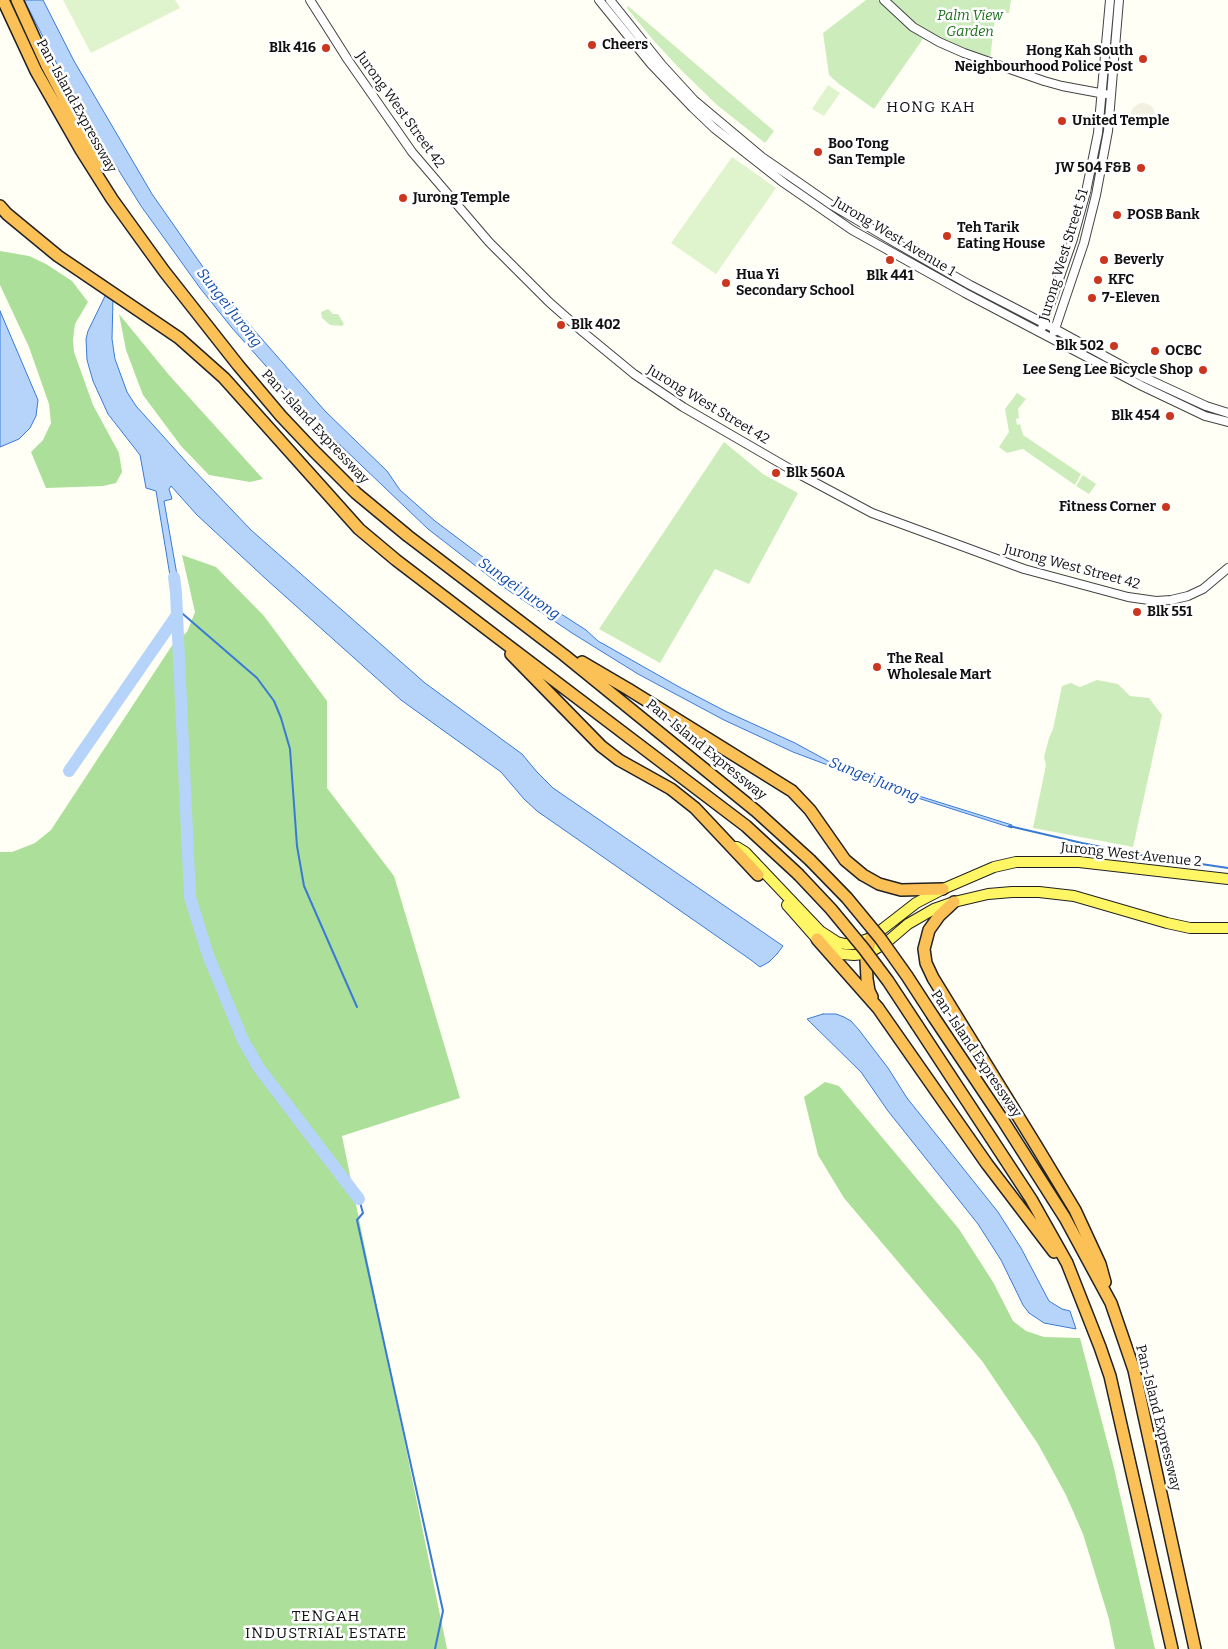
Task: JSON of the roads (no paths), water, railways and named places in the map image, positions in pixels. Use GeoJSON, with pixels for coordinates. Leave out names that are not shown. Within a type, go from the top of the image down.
{"type":"FeatureCollection","features":[{"type":"Feature","properties":{"kind":"highway","name":"Pan-Island Expressway"},"geometry":{"type":"LineString","coordinates":[[3,0],[36,71],[81,150],[112,199],[164,271],[281,416],[356,493],[408,536],[550,643],[756,810],[810,860],[880,938],[1002,1119],[1065,1218],[1111,1303],[1134,1370],[1195,1649]]}},
{"type":"Feature","properties":{"kind":"highway"},"geometry":{"type":"LineString","coordinates":[[17,0],[47,66],[89,145],[112,199]]}},
{"type":"Feature","properties":{"kind":"highway"},"geometry":{"type":"LineString","coordinates":[[0,206],[58,256],[179,338],[224,378],[359,529],[396,560],[746,826],[798,874],[831,909],[864,949],[888,981],[1031,1199],[1067,1263],[1110,1376],[1172,1649]]}},
{"type":"Feature","properties":{"kind":"highway"},"geometry":{"type":"LineString","coordinates":[[493,634],[525,670],[601,746],[619,760],[671,789],[695,808],[758,875]]}},
{"type":"Feature","properties":{"kind":"highway"},"geometry":{"type":"LineString","coordinates":[[550,643],[792,791],[810,810],[845,860],[863,874],[879,884],[901,890],[943,889]]}},
{"type":"Feature","properties":{"kind":"highway"},"geometry":{"type":"LineString","coordinates":[[954,902],[939,916],[929,930],[924,949],[926,963],[933,978],[1075,1210],[1100,1264],[1111,1303]]}},
{"type":"Feature","properties":{"kind":"highway"},"geometry":{"type":"LineString","coordinates":[[870,938],[866,960],[866,979],[869,991],[878,1008]]}},
{"type":"Feature","properties":{"kind":"highway"},"geometry":{"type":"LineString","coordinates":[[817,939],[878,1008],[987,1164],[1055,1253],[1067,1263]]}},
{"type":"Feature","properties":{"kind":"main road","name":"Jurong West Avenue 2"},"geometry":{"type":"LineString","coordinates":[[732,847],[738,847],[745,852],[820,931],[837,942],[845,944],[853,944],[870,938],[916,903],[994,867],[1024,862],[1079,862],[1228,879]]}},
{"type":"Feature","properties":{"kind":"main road"},"geometry":{"type":"LineString","coordinates":[[758,875],[817,939],[832,950],[854,956],[868,953],[887,942],[923,914],[954,902],[988,894],[1012,892],[1046,892],[1084,898],[1167,924],[1190,928],[1228,928]]}},
{"type":"Feature","properties":{"kind":"street","name":"Jurong West Street 42"},"geometry":{"type":"LineString","coordinates":[[310,0],[348,60],[412,152],[489,242],[549,302],[584,332],[634,374],[683,407],[797,473],[872,513],[1024,569],[1128,597],[1171,600],[1188,596],[1203,589],[1228,568]]}},
{"type":"Feature","properties":{"kind":"street","name":"Jurong West Avenue 1"},"geometry":{"type":"LineString","coordinates":[[599,0],[651,64],[692,108],[714,128],[784,183],[852,230],[964,293],[1168,399],[1205,416],[1228,422]]}},
{"type":"Feature","properties":{"kind":"street","name":"Jurong West Avenue 1"},"geometry":{"type":"LineString","coordinates":[[610,0],[662,65],[694,100],[762,157],[830,204],[970,285],[1141,376],[1200,404],[1228,413]]}},
{"type":"Feature","properties":{"kind":"street"},"geometry":{"type":"LineString","coordinates":[[884,0],[913,27],[954,49],[1044,81],[1112,95]]}},
{"type":"Feature","properties":{"kind":"street","name":"Jurong West Street 51"},"geometry":{"type":"LineString","coordinates":[[1040,332],[1073,239],[1086,192],[1098,133],[1110,0]]}},
{"type":"Feature","properties":{"kind":"street","name":"Jurong West Street 51"},"geometry":{"type":"LineString","coordinates":[[1051,338],[1084,242],[1096,195],[1108,131],[1119,0]]}},
{"type":"Feature","properties":{"kind":"water","name":"Sungei Jurong"},"geometry":{"type":"Polygon","coordinates":[[[24,0],[43,0],[74,61],[152,194],[212,280],[325,411],[387,471],[400,490],[435,521],[544,603],[586,630],[598,641],[681,688],[828,761],[903,791],[1012,825],[1012,828],[902,793],[793,752],[724,720],[638,674],[572,633],[499,584],[428,529],[315,421],[232,328],[200,288],[141,206],[96,134],[24,0]]]}},
{"type":"Feature","properties":{"kind":"water"},"geometry":{"type":"Polygon","coordinates":[[[107,292],[113,298],[112,339],[115,359],[127,392],[136,406],[189,465],[251,530],[425,683],[522,754],[553,788],[783,946],[769,962],[760,967],[537,811],[501,772],[401,700],[197,515],[171,486],[169,489],[172,499],[164,501],[180,592],[173,594],[156,491],[146,488],[140,455],[108,414],[93,381],[87,360],[86,339],[88,331],[107,292]]]}},
{"type":"Feature","properties":{"kind":"water"},"geometry":{"type":"Polygon","coordinates":[[[0,311],[38,400],[36,416],[30,428],[19,439],[0,447],[0,311]]]}},
{"type":"Feature","properties":{"kind":"water"},"geometry":{"type":"Polygon","coordinates":[[[823,1014],[836,1014],[844,1017],[851,1021],[859,1030],[888,1068],[907,1098],[998,1212],[1021,1248],[1049,1301],[1062,1309],[1070,1311],[1076,1329],[1044,1323],[1029,1313],[1023,1305],[1001,1260],[978,1224],[888,1111],[861,1072],[807,1019],[823,1014]]]}},
{"type":"Feature","properties":{"kind":"waterway"},"geometry":{"type":"LineString","coordinates":[[174,577],[190,897],[208,955],[243,1040],[259,1068],[359,1199]]}},
{"type":"Feature","properties":{"kind":"waterway"},"geometry":{"type":"LineString","coordinates":[[176,608],[257,678],[274,701],[290,749],[297,846],[304,886],[357,1007]]}},
{"type":"Feature","properties":{"kind":"waterway"},"geometry":{"type":"LineString","coordinates":[[69,771],[177,615]]}},
{"type":"Feature","properties":{"kind":"waterway","name":"Sungei Jurong"},"geometry":{"type":"LineString","coordinates":[[1009,826],[1141,855],[1228,868]]}},
{"type":"Feature","properties":{"kind":"waterway"},"geometry":{"type":"LineString","coordinates":[[359,1199],[363,1213],[357,1220],[443,1611],[435,1649]]}},
{"type":"Feature","properties":{"kind":"place","name":"Cheers"},"geometry":{"type":"Point","coordinates":[592,45]}},
{"type":"Feature","properties":{"kind":"place","name":"Blk 416"},"geometry":{"type":"Point","coordinates":[326,48]}},
{"type":"Feature","properties":{"kind":"place","name":"Hong Kah South Neighbourhood Police Post"},"geometry":{"type":"Point","coordinates":[1143,59]}},
{"type":"Feature","properties":{"kind":"place","name":"United Temple"},"geometry":{"type":"Point","coordinates":[1062,121]}},
{"type":"Feature","properties":{"kind":"place","name":"Boo Tong San Temple"},"geometry":{"type":"Point","coordinates":[818,152]}},
{"type":"Feature","properties":{"kind":"place","name":"JW 504 F&B"},"geometry":{"type":"Point","coordinates":[1141,168]}},
{"type":"Feature","properties":{"kind":"place","name":"Jurong Temple"},"geometry":{"type":"Point","coordinates":[403,198]}},
{"type":"Feature","properties":{"kind":"place","name":"POSB Bank"},"geometry":{"type":"Point","coordinates":[1117,215]}},
{"type":"Feature","properties":{"kind":"place","name":"Teh Tarik Eating House"},"geometry":{"type":"Point","coordinates":[947,236]}},
{"type":"Feature","properties":{"kind":"place","name":"Blk 441"},"geometry":{"type":"Point","coordinates":[890,260]}},
{"type":"Feature","properties":{"kind":"place","name":"Beverly"},"geometry":{"type":"Point","coordinates":[1104,260]}},
{"type":"Feature","properties":{"kind":"place","name":"KFC"},"geometry":{"type":"Point","coordinates":[1098,280]}},
{"type":"Feature","properties":{"kind":"place","name":"Hua Yi Secondary School"},"geometry":{"type":"Point","coordinates":[726,283]}},
{"type":"Feature","properties":{"kind":"place","name":"7-Eleven"},"geometry":{"type":"Point","coordinates":[1092,298]}},
{"type":"Feature","properties":{"kind":"place","name":"Blk 402"},"geometry":{"type":"Point","coordinates":[561,325]}},
{"type":"Feature","properties":{"kind":"place","name":"Blk 502"},"geometry":{"type":"Point","coordinates":[1114,346]}},
{"type":"Feature","properties":{"kind":"place","name":"OCBC"},"geometry":{"type":"Point","coordinates":[1155,351]}},
{"type":"Feature","properties":{"kind":"place","name":"Lee Seng Lee Bicycle Shop"},"geometry":{"type":"Point","coordinates":[1203,370]}},
{"type":"Feature","properties":{"kind":"place","name":"Blk 454"},"geometry":{"type":"Point","coordinates":[1170,416]}},
{"type":"Feature","properties":{"kind":"place","name":"Blk 560A"},"geometry":{"type":"Point","coordinates":[776,473]}},
{"type":"Feature","properties":{"kind":"place","name":"Fitness Corner"},"geometry":{"type":"Point","coordinates":[1166,507]}},
{"type":"Feature","properties":{"kind":"place","name":"Blk 551"},"geometry":{"type":"Point","coordinates":[1137,612]}},
{"type":"Feature","properties":{"kind":"place","name":"The Real Wholesale Mart"},"geometry":{"type":"Point","coordinates":[877,667]}},
{"type":"Feature","properties":{"kind":"district","name":"HONG KAH"},"geometry":{"type":"Point","coordinates":[931,108]}},
{"type":"Feature","properties":{"kind":"district","name":"TENGAH INDUSTRIAL ESTATE"},"geometry":{"type":"Point","coordinates":[326,1626]}},
{"type":"Feature","properties":{"kind":"park label","name":"Palm View Garden"},"geometry":{"type":"Point","coordinates":[970,24]}}]}
